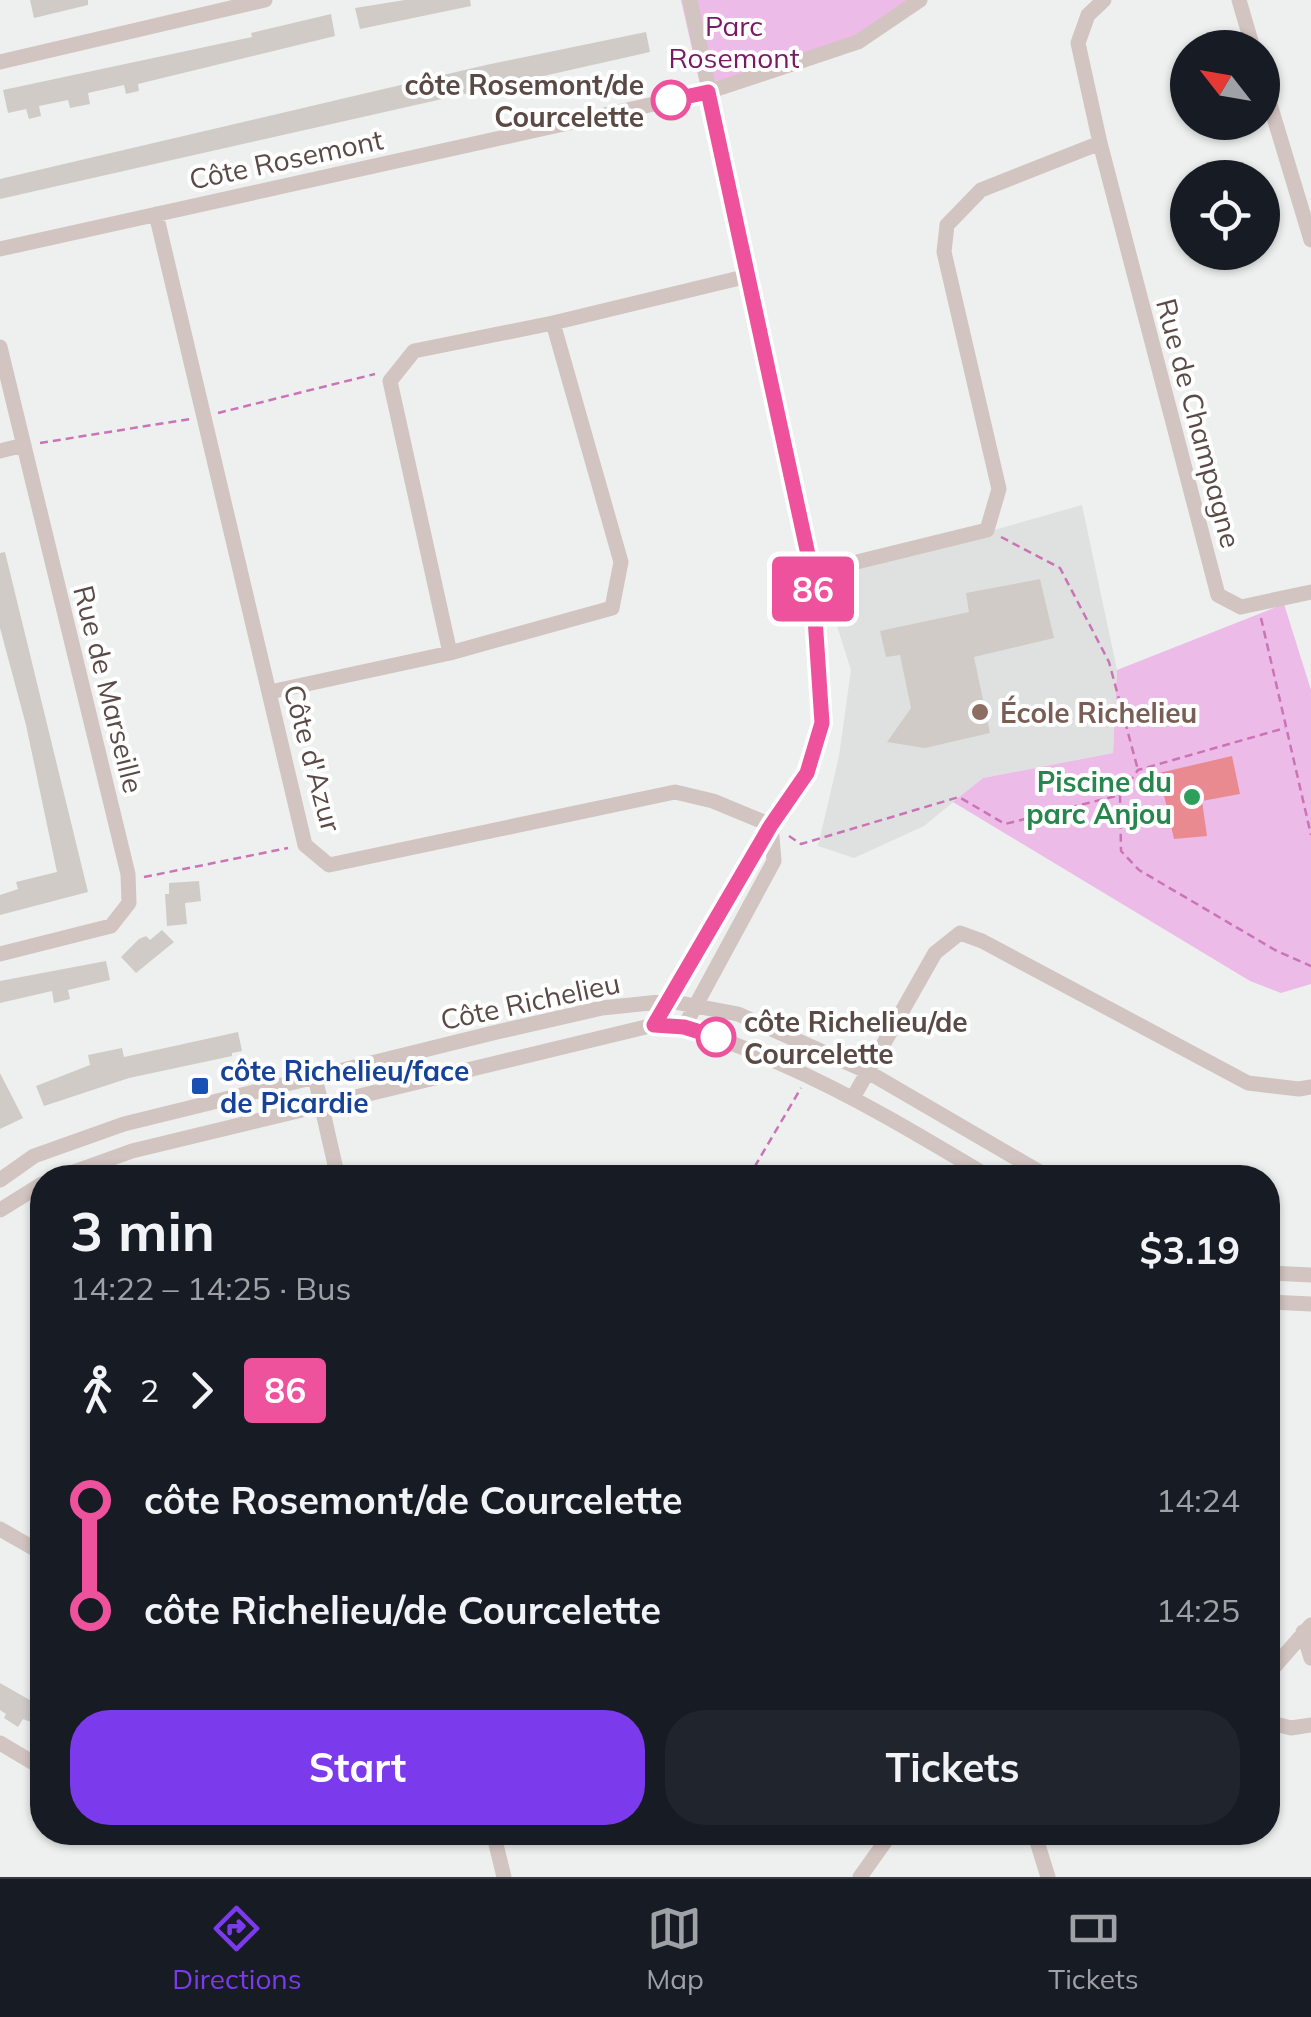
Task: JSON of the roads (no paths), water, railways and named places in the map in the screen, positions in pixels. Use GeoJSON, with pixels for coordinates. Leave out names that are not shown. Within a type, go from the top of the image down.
{"type":"FeatureCollection","features":[{"type":"Feature","properties":{"kind":"street"},"geometry":{"type":"LineString","coordinates":[[0,62],[266,0]]}},
{"type":"Feature","properties":{"kind":"street"},"geometry":{"type":"LineString","coordinates":[[654,1025],[771,825],[807,773],[822,723],[812,573],[690,0]]}},
{"type":"Feature","properties":{"kind":"street","name":"Côte Rosemont"},"geometry":{"type":"LineString","coordinates":[[0,249],[708,92],[858,42],[920,0]]}},
{"type":"Feature","properties":{"kind":"street","name":"Rue de Champagne"},"geometry":{"type":"LineString","coordinates":[[1104,0],[1088,14],[1078,43],[1100,143],[1218,595],[1241,607],[1311,592]]}},
{"type":"Feature","properties":{"kind":"street"},"geometry":{"type":"LineString","coordinates":[[1239,0],[1248,30]]}},
{"type":"Feature","properties":{"kind":"street"},"geometry":{"type":"LineString","coordinates":[[1280,138],[1311,240]]}},
{"type":"Feature","properties":{"kind":"street"},"geometry":{"type":"LineString","coordinates":[[812,573],[987,530],[998,489],[944,252],[947,225],[981,190],[1100,143]]}},
{"type":"Feature","properties":{"kind":"street","name":"Côte d'Azur"},"geometry":{"type":"LineString","coordinates":[[156,214],[306,845],[329,865],[674,792],[713,801],[771,825]]}},
{"type":"Feature","properties":{"kind":"street"},"geometry":{"type":"LineString","coordinates":[[450,653],[390,382],[401,368],[414,352],[748,276]]}},
{"type":"Feature","properties":{"kind":"street"},"geometry":{"type":"LineString","coordinates":[[270,692],[450,653],[612,608],[621,562],[554,323]]}},
{"type":"Feature","properties":{"kind":"street","name":"Rue de Marseille"},"geometry":{"type":"LineString","coordinates":[[0,347],[128,880],[129,903],[111,926],[0,954]]}},
{"type":"Feature","properties":{"kind":"street"},"geometry":{"type":"LineString","coordinates":[[0,450],[24,445]]}},
{"type":"Feature","properties":{"kind":"street"},"geometry":{"type":"LineString","coordinates":[[684,1027],[774,861],[771,825]]}},
{"type":"Feature","properties":{"kind":"street"},"geometry":{"type":"LineString","coordinates":[[854,1096],[935,954],[960,933],[982,941],[1248,1083],[1299,1090],[1311,1087]]}},
{"type":"Feature","properties":{"kind":"street","name":"Côte Richelieu"},"geometry":{"type":"LineString","coordinates":[[0,1180],[34,1156],[124,1124],[602,1008],[669,1001],[738,1014],[868,1072],[1028,1165]]}},
{"type":"Feature","properties":{"kind":"street","name":"Côte Richelieu"},"geometry":{"type":"LineString","coordinates":[[93,1165],[132,1151],[654,1025],[684,1027],[731,1042],[854,1096],[969,1165]]}},
{"type":"Feature","properties":{"kind":"street"},"geometry":{"type":"LineString","coordinates":[[315,1076],[335,1165]]}},
{"type":"Feature","properties":{"kind":"street"},"geometry":{"type":"LineString","coordinates":[[0,1210],[30,1191]]}},
{"type":"Feature","properties":{"kind":"street"},"geometry":{"type":"LineString","coordinates":[[1280,1274],[1311,1275]]}},
{"type":"Feature","properties":{"kind":"street"},"geometry":{"type":"LineString","coordinates":[[1280,1303],[1311,1304]]}},
{"type":"Feature","properties":{"kind":"street"},"geometry":{"type":"LineString","coordinates":[[0,1530],[30,1546]]}},
{"type":"Feature","properties":{"kind":"street"},"geometry":{"type":"LineString","coordinates":[[1307,1628],[1311,1658]]}},
{"type":"Feature","properties":{"kind":"street"},"geometry":{"type":"LineString","coordinates":[[1280,1660],[1307,1628]]}},
{"type":"Feature","properties":{"kind":"street"},"geometry":{"type":"LineString","coordinates":[[1280,1725],[1311,1725]]}},
{"type":"Feature","properties":{"kind":"street"},"geometry":{"type":"LineString","coordinates":[[0,1744],[30,1761]]}},
{"type":"Feature","properties":{"kind":"street"},"geometry":{"type":"LineString","coordinates":[[496,1845],[504,1877]]}},
{"type":"Feature","properties":{"kind":"street"},"geometry":{"type":"LineString","coordinates":[[860,1877],[883,1845]]}},
{"type":"Feature","properties":{"kind":"street"},"geometry":{"type":"LineString","coordinates":[[1038,1845],[1048,1877]]}},
{"type":"Feature","properties":{"kind":"place","name":"côte Rosemont/de Courcelette"},"geometry":{"type":"Point","coordinates":[671,100]}},
{"type":"Feature","properties":{"kind":"place","name":"École Richelieu"},"geometry":{"type":"Point","coordinates":[980,712]}},
{"type":"Feature","properties":{"kind":"place","name":"Piscine du parc Anjou"},"geometry":{"type":"Point","coordinates":[1192,797]}},
{"type":"Feature","properties":{"kind":"place","name":"côte Richelieu/de Courcelette"},"geometry":{"type":"Point","coordinates":[716,1037]}},
{"type":"Feature","properties":{"kind":"place","name":"côte Richelieu/face de Picardie"},"geometry":{"type":"Point","coordinates":[200,1086]}},
{"type":"Feature","properties":{"kind":"park label","name":"Parc Rosemont"},"geometry":{"type":"Point","coordinates":[734,41]}}]}
